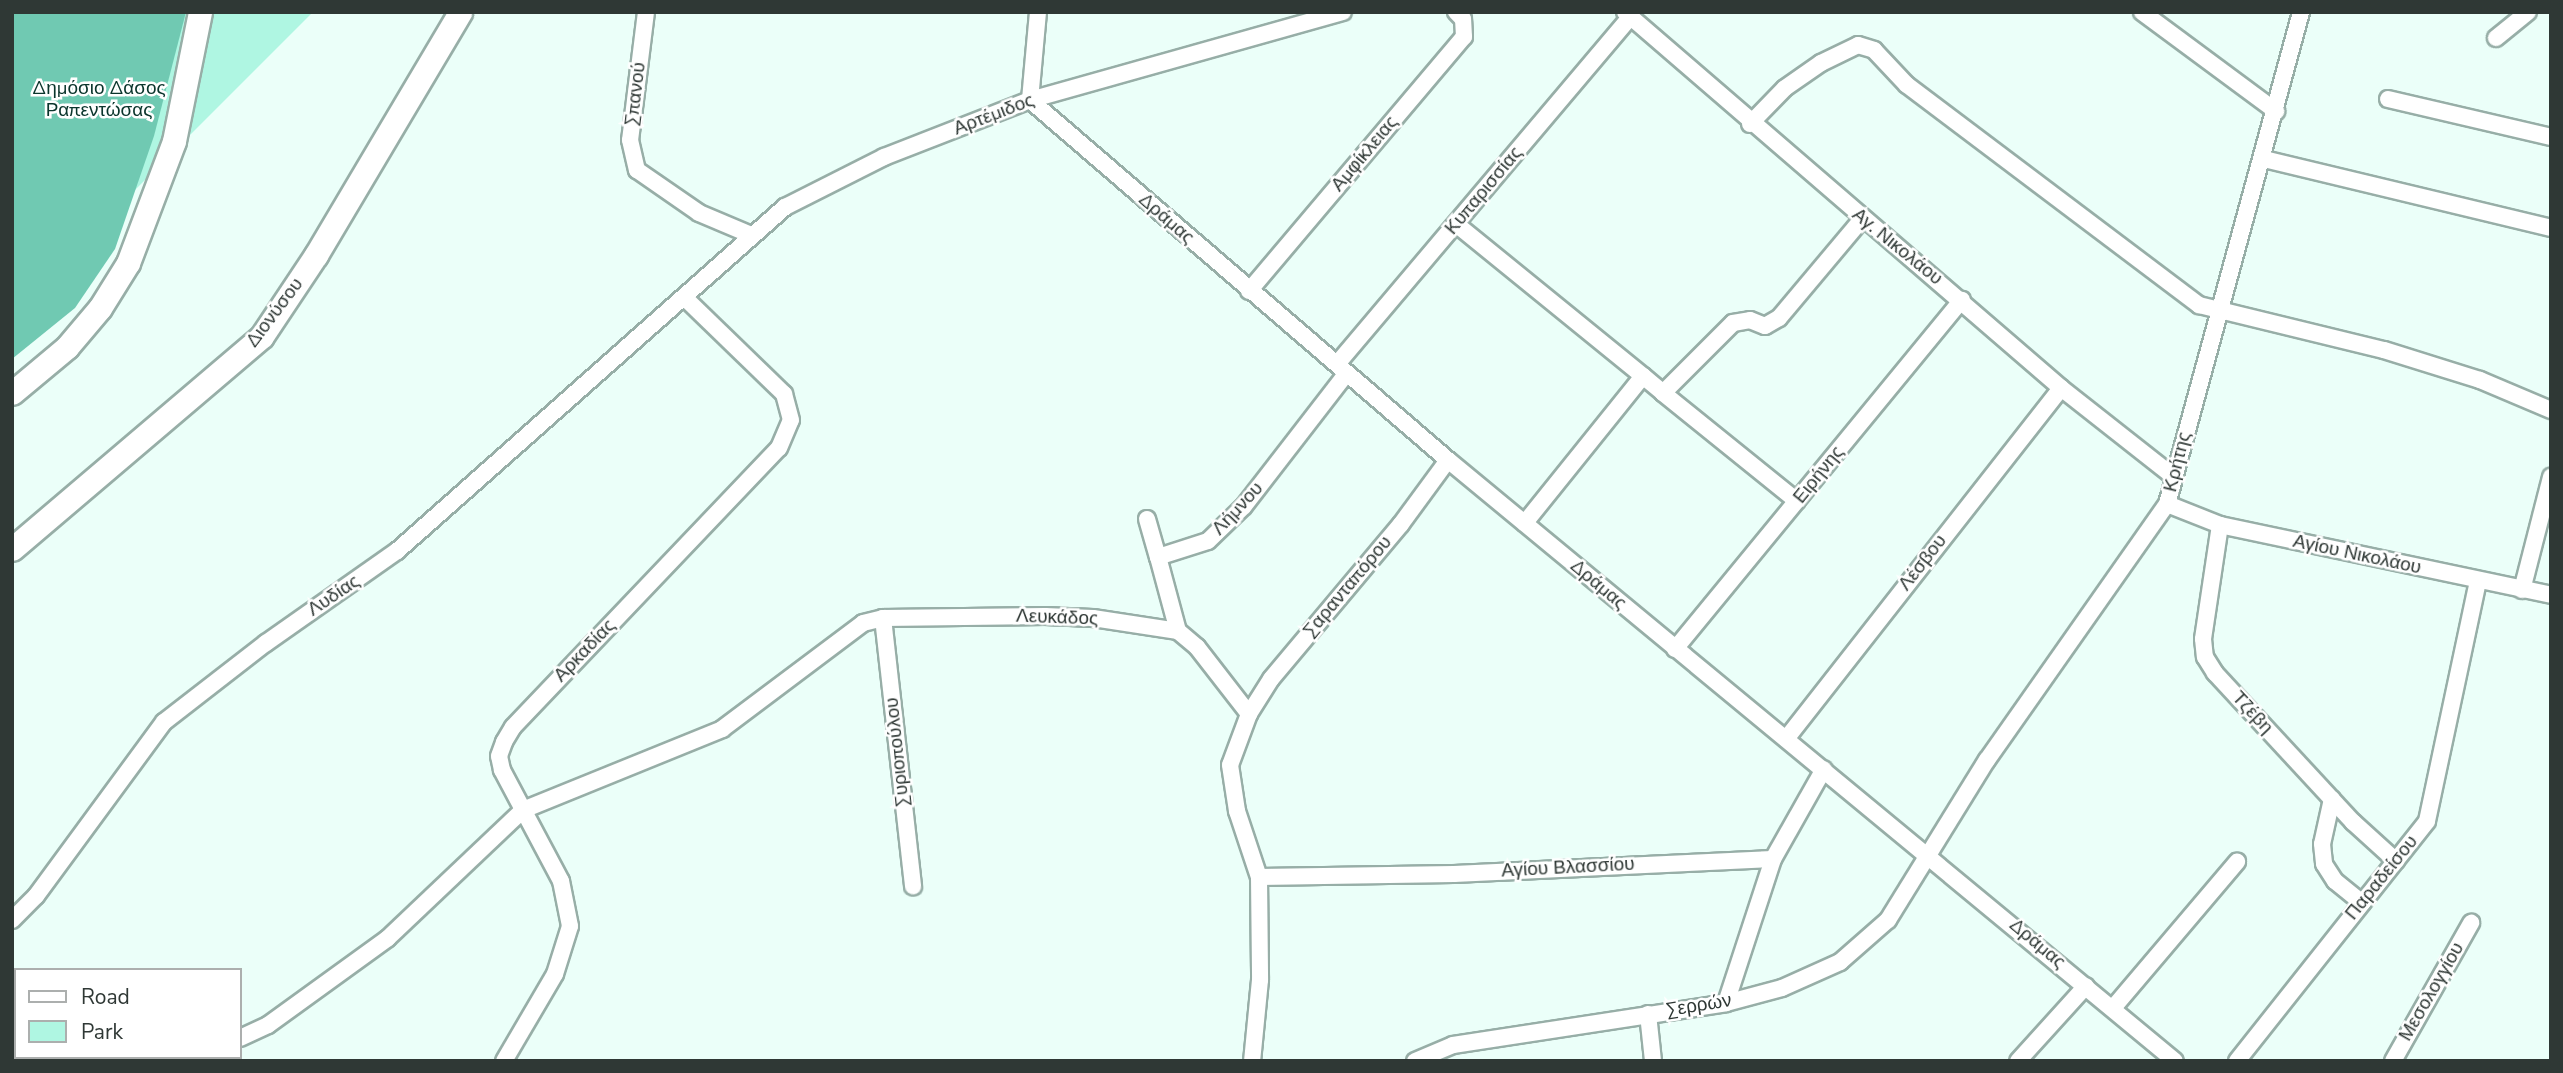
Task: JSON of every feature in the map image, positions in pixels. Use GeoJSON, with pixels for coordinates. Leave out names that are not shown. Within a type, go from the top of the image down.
{"type":"FeatureCollection","features":[{"type":"Feature","properties":{"kind":"main road"},"geometry":{"type":"LineString","coordinates":[[12,393],[67,347],[100,309],[128,263],[174,141],[200,12]]}},
{"type":"Feature","properties":{"kind":"main road","name":"Διονύσου"},"geometry":{"type":"LineString","coordinates":[[12,548],[262,336],[316,255],[460,12]]}},
{"type":"Feature","properties":{"kind":"street","name":"Σπανού"},"geometry":{"type":"LineString","coordinates":[[646,12],[630,140],[637,170],[699,213],[751,236]]}},
{"type":"Feature","properties":{"kind":"street"},"geometry":{"type":"LineString","coordinates":[[1030,100],[1038,12]]}},
{"type":"Feature","properties":{"kind":"street","name":"Αρτέμιδος"},"geometry":{"type":"LineString","coordinates":[[687,299],[751,236],[814,189],[1030,100],[1322,15],[1342,12]]}},
{"type":"Feature","properties":{"kind":"street","name":"Αμφίκλειας"},"geometry":{"type":"LineString","coordinates":[[1249,292],[1464,37],[1464,19],[1456,12]]}},
{"type":"Feature","properties":{"kind":"street"},"geometry":{"type":"LineString","coordinates":[[2143,12],[2276,111]]}},
{"type":"Feature","properties":{"kind":"street","name":"Κρήτης"},"geometry":{"type":"LineString","coordinates":[[1927,852],[2167,504],[2264,159],[2301,12]]}},
{"type":"Feature","properties":{"kind":"street"},"geometry":{"type":"LineString","coordinates":[[2496,38],[2528,12]]}},
{"type":"Feature","properties":{"kind":"street","name":"Αγ. Νικολάου"},"geometry":{"type":"LineString","coordinates":[[1627,15],[1750,124],[1962,300],[2061,388],[2173,476]]}},
{"type":"Feature","properties":{"kind":"street","name":"Κυπαρισσίας"},"geometry":{"type":"LineString","coordinates":[[1342,369],[1456,224],[1627,15]]}},
{"type":"Feature","properties":{"kind":"street"},"geometry":{"type":"LineString","coordinates":[[1750,124],[1785,88],[1821,63],[1858,44],[1874,50],[1907,85],[2183,295],[2219,312],[2384,350],[2480,380],[2551,410]]}},
{"type":"Feature","properties":{"kind":"street"},"geometry":{"type":"LineString","coordinates":[[2388,99],[2551,137]]}},
{"type":"Feature","properties":{"kind":"street","name":"Δράμας"},"geometry":{"type":"LineString","coordinates":[[1030,100],[1249,292],[1448,460],[1675,649],[1927,852],[2175,1061]]}},
{"type":"Feature","properties":{"kind":"street"},"geometry":{"type":"LineString","coordinates":[[2264,159],[2551,228]]}},
{"type":"Feature","properties":{"kind":"street"},"geometry":{"type":"LineString","coordinates":[[1663,393],[1733,323],[1750,320],[1765,326],[1779,318],[1862,219]]}},
{"type":"Feature","properties":{"kind":"street"},"geometry":{"type":"LineString","coordinates":[[1456,224],[1797,501]]}},
{"type":"Feature","properties":{"kind":"street","name":"Αρκαδίας"},"geometry":{"type":"LineString","coordinates":[[503,1061],[555,974],[570,926],[561,881],[523,810],[499,756],[513,727],[779,448],[788,433],[790,406],[784,394],[687,299]]}},
{"type":"Feature","properties":{"kind":"street","name":"Λυδίας"},"geometry":{"type":"LineString","coordinates":[[12,920],[36,896],[164,722],[266,643],[397,551],[687,299]]}},
{"type":"Feature","properties":{"kind":"street","name":"Ειρήνης"},"geometry":{"type":"LineString","coordinates":[[1675,649],[1962,300]]}},
{"type":"Feature","properties":{"kind":"street","name":"Λήμνου"},"geometry":{"type":"LineString","coordinates":[[1158,557],[1208,541],[1244,506],[1342,369]]}},
{"type":"Feature","properties":{"kind":"street"},"geometry":{"type":"LineString","coordinates":[[1524,523],[1643,376]]}},
{"type":"Feature","properties":{"kind":"street","name":"Λέσβου"},"geometry":{"type":"LineString","coordinates":[[1786,739],[2061,388]]}},
{"type":"Feature","properties":{"kind":"street","name":"Σαρανταπόρου"},"geometry":{"type":"LineString","coordinates":[[1249,714],[1271,679],[1401,524],[1448,460]]}},
{"type":"Feature","properties":{"kind":"street"},"geometry":{"type":"LineString","coordinates":[[2522,590],[2551,477]]}},
{"type":"Feature","properties":{"kind":"street","name":"Αγίου Νικολάου"},"geometry":{"type":"LineString","coordinates":[[2167,504],[2220,525],[2551,596]]}},
{"type":"Feature","properties":{"kind":"street"},"geometry":{"type":"LineString","coordinates":[[1147,519],[1178,631],[1197,647],[1249,714],[1230,765],[1237,811],[1259,877],[1260,980],[1252,1061]]}},
{"type":"Feature","properties":{"kind":"street","name":"Τζέβη"},"geometry":{"type":"LineString","coordinates":[[2220,525],[2203,639],[2205,657],[2215,673],[2332,799],[2396,860]]}},
{"type":"Feature","properties":{"kind":"street","name":"Παραδείσου"},"geometry":{"type":"LineString","coordinates":[[2237,1061],[2427,821],[2478,581]]}},
{"type":"Feature","properties":{"kind":"street","name":"Λευκάδος"},"geometry":{"type":"LineString","coordinates":[[523,810],[722,729],[851,631],[883,618],[1093,618],[1178,631]]}},
{"type":"Feature","properties":{"kind":"street","name":"Συριοπούλου"},"geometry":{"type":"LineString","coordinates":[[883,618],[913,886]]}},
{"type":"Feature","properties":{"kind":"street"},"geometry":{"type":"LineString","coordinates":[[1726,1003],[1773,859],[1824,769]]}},
{"type":"Feature","properties":{"kind":"street"},"geometry":{"type":"LineString","coordinates":[[2332,799],[2322,844],[2324,864],[2335,881],[2362,903]]}},
{"type":"Feature","properties":{"kind":"street"},"geometry":{"type":"LineString","coordinates":[[242,1037],[268,1025],[388,938],[523,810]]}},
{"type":"Feature","properties":{"kind":"street","name":"Σερρών"},"geometry":{"type":"LineString","coordinates":[[1415,1061],[1453,1045],[1726,1003],[1782,988],[1840,962],[1863,945],[1888,920],[1927,852]]}},
{"type":"Feature","properties":{"kind":"street","name":"Αγίου Βλασσίου"},"geometry":{"type":"LineString","coordinates":[[1259,877],[1454,874],[1773,859]]}},
{"type":"Feature","properties":{"kind":"street"},"geometry":{"type":"LineString","coordinates":[[2113,1008],[2236,862]]}},
{"type":"Feature","properties":{"kind":"street","name":"Μεσολογγίου"},"geometry":{"type":"LineString","coordinates":[[2393,1061],[2471,923]]}},
{"type":"Feature","properties":{"kind":"street"},"geometry":{"type":"LineString","coordinates":[[2018,1061],[2086,986]]}},
{"type":"Feature","properties":{"kind":"street"},"geometry":{"type":"LineString","coordinates":[[1648,1014],[1653,1061]]}},
{"type":"Feature","properties":{"kind":"green space","name":"Δημόσιο Δάσος Ραπεντώσας"},"geometry":{"type":"Polygon","coordinates":[[[12,12],[313,12],[94,231],[12,359],[12,12]]]}},
{"type":"Feature","properties":{"kind":"green space","name":"Δημόσιο Δάσος Ραπεντώσας"},"geometry":{"type":"Polygon","coordinates":[[[12,12],[186,12],[154,136],[115,249],[75,308],[12,359],[12,12]]]}}]}
